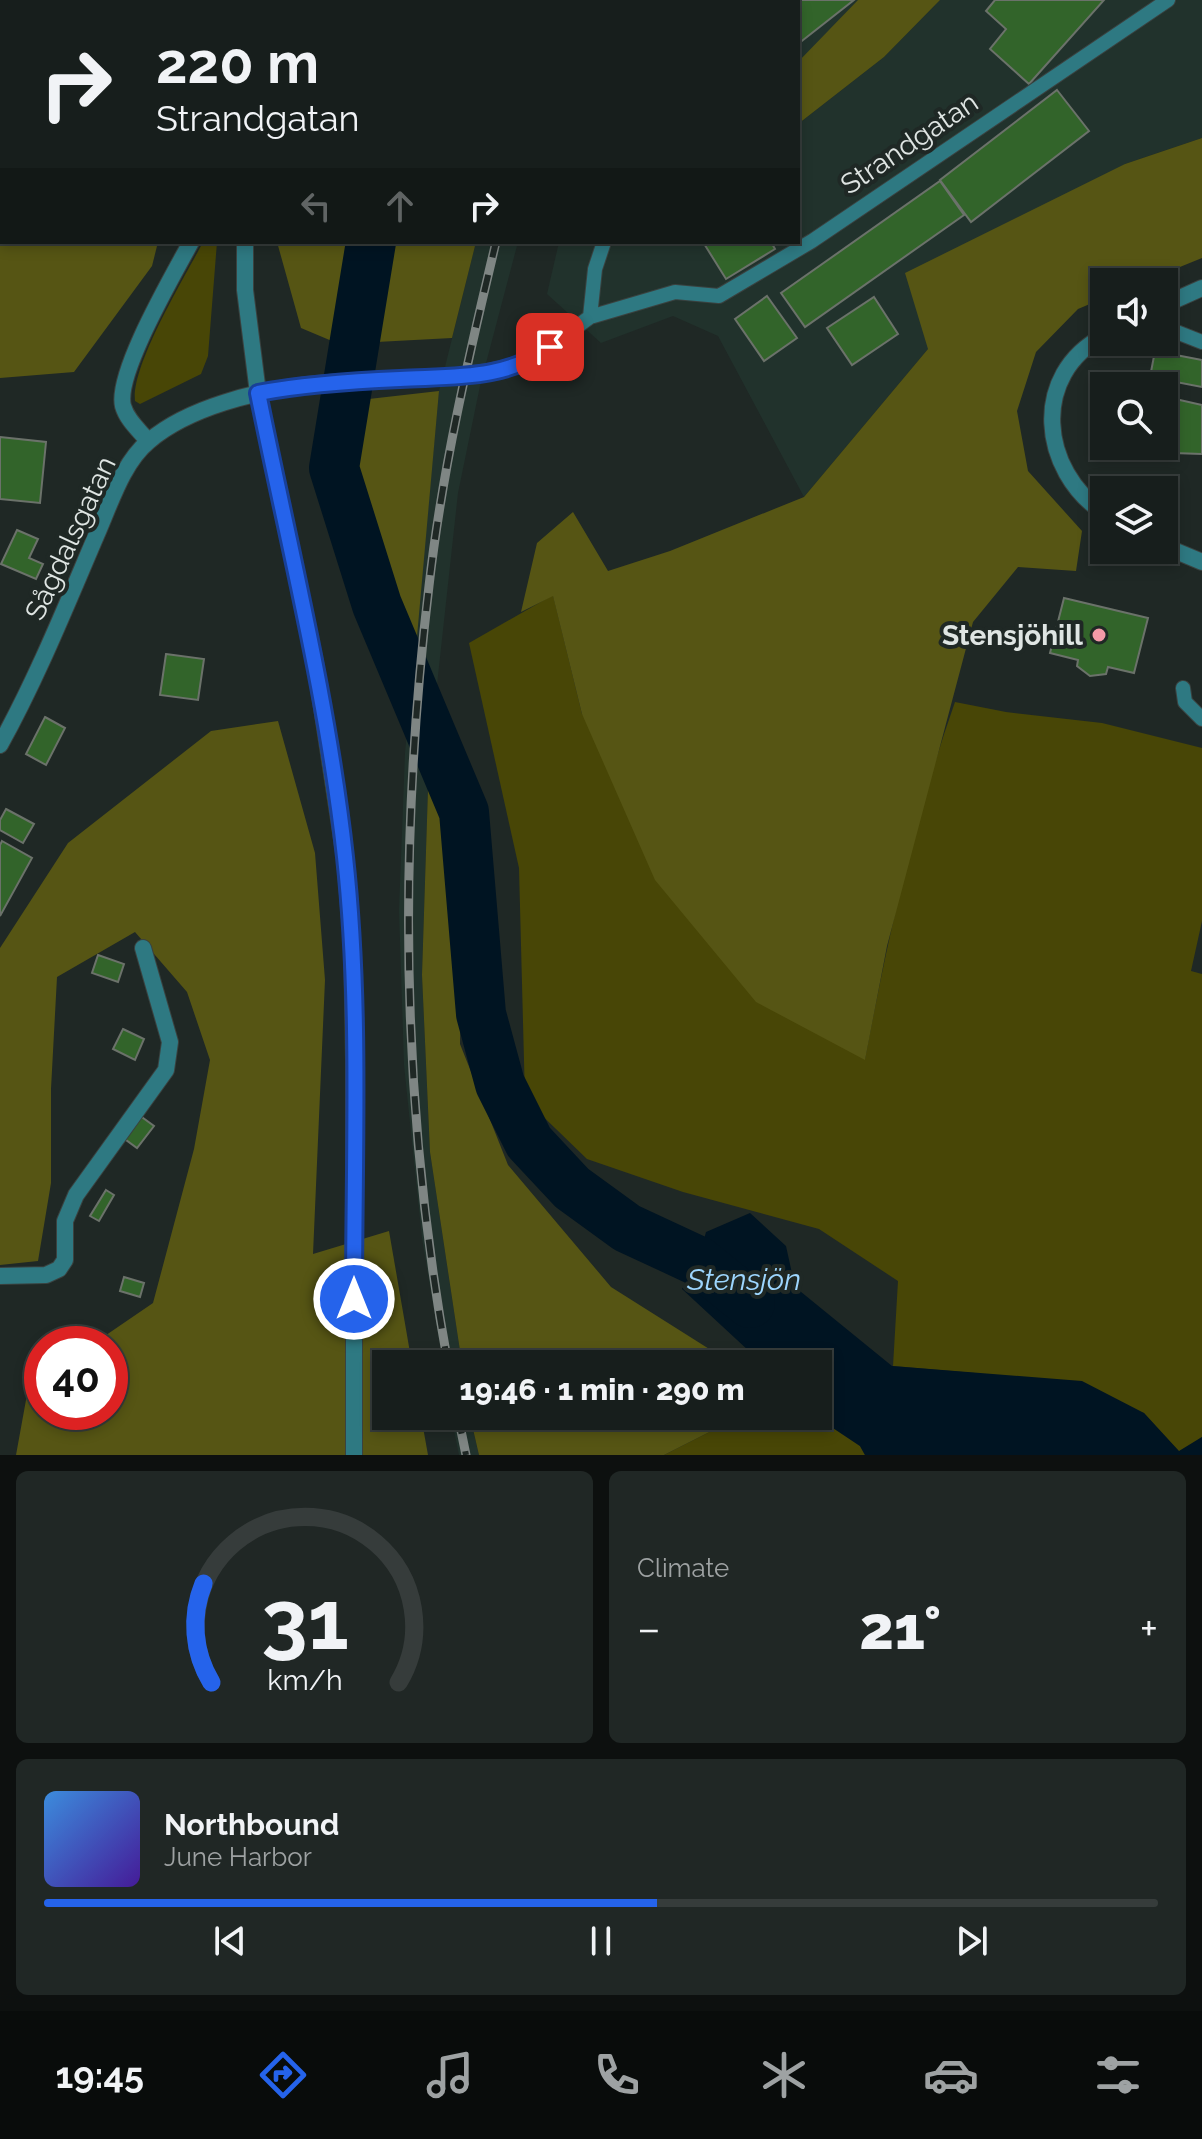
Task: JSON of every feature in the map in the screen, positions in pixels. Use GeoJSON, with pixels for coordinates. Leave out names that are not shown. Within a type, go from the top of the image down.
{"type":"FeatureCollection","features":[{"type":"Feature","properties":{"kind":"street","name":"Sågdalsgatan"},"geometry":{"type":"LineString","coordinates":[[148,441],[128,418],[123,405],[124,383],[141,341],[190,244]]}},
{"type":"Feature","properties":{"kind":"street"},"geometry":{"type":"LineString","coordinates":[[245,244],[245,290],[258,393],[315,662],[345,859],[354,1031],[354,1455]]}},
{"type":"Feature","properties":{"kind":"street"},"geometry":{"type":"LineString","coordinates":[[1178,299],[1202,288]]}},
{"type":"Feature","properties":{"kind":"street"},"geometry":{"type":"LineString","coordinates":[[1090,343],[1066,371],[1052,401],[1050,423],[1055,447],[1081,493],[1090,501]]}},
{"type":"Feature","properties":{"kind":"street","name":"Strandgatan"},"geometry":{"type":"LineString","coordinates":[[258,393],[312,384],[465,377],[529,362]]}},
{"type":"Feature","properties":{"kind":"street","name":"Sågdalsgatan"},"geometry":{"type":"LineString","coordinates":[[0,745],[29,692],[115,493],[148,441],[209,409],[258,393]]}},
{"type":"Feature","properties":{"kind":"street"},"geometry":{"type":"LineString","coordinates":[[1178,552],[1202,562]]}},
{"type":"Feature","properties":{"kind":"street"},"geometry":{"type":"LineString","coordinates":[[0,1276],[46,1275],[59,1269],[65,1260],[65,1221],[76,1195],[166,1070],[170,1042],[143,948]]}},
{"type":"Feature","properties":{"kind":"lane","name":"Strandgatan"},"geometry":{"type":"LineString","coordinates":[[529,362],[590,317],[675,292],[719,296],[812,241],[1168,0]]}},
{"type":"Feature","properties":{"kind":"lane"},"geometry":{"type":"LineString","coordinates":[[590,317],[595,269],[603,244]]}},
{"type":"Feature","properties":{"kind":"lane"},"geometry":{"type":"LineString","coordinates":[[1178,333],[1202,342]]}},
{"type":"Feature","properties":{"kind":"lane"},"geometry":{"type":"LineString","coordinates":[[1183,688],[1185,702],[1202,719]]}},
{"type":"Feature","properties":{"kind":"shaded area"},"geometry":{"type":"Polygon","coordinates":[[[800,0],[864,0],[800,62],[800,0]]]}},
{"type":"Feature","properties":{"kind":"shaded area"},"geometry":{"type":"Polygon","coordinates":[[[858,0],[940,0],[884,57],[800,122],[800,60],[858,0]]]}},
{"type":"Feature","properties":{"kind":"shaded area"},"geometry":{"type":"Polygon","coordinates":[[[940,0],[1202,0],[1202,138],[1125,164],[928,349],[804,497],[718,336],[673,316],[601,343],[547,294],[559,244],[800,244],[800,122],[884,57],[940,0]]]}},
{"type":"Feature","properties":{"kind":"shaded area"},"geometry":{"type":"Polygon","coordinates":[[[1202,138],[1202,258],[1177,268],[1090,268],[1090,304],[1078,309],[1036,352],[1017,411],[1028,471],[1082,531],[1076,571],[1018,567],[973,622],[887,946],[865,1060],[756,1002],[655,880],[582,714],[553,596],[521,612],[537,543],[573,512],[608,571],[670,551],[804,497],[928,349],[905,273],[1125,164],[1202,138]]]}},
{"type":"Feature","properties":{"kind":"shaded area"},"geometry":{"type":"Polygon","coordinates":[[[0,244],[158,244],[152,266],[74,372],[0,378],[0,244]]]}},
{"type":"Feature","properties":{"kind":"shaded area"},"geometry":{"type":"Polygon","coordinates":[[[202,244],[217,244],[208,356],[201,374],[140,404],[135,401],[136,385],[161,321],[202,244]]]}},
{"type":"Feature","properties":{"kind":"shaded area"},"geometry":{"type":"Polygon","coordinates":[[[278,244],[476,244],[452,338],[339,344],[301,328],[278,244]]]}},
{"type":"Feature","properties":{"kind":"shaded area"},"geometry":{"type":"Polygon","coordinates":[[[476,244],[517,244],[480,386],[458,493],[429,758],[422,975],[430,1152],[460,1350],[441,1350],[422,1238],[404,1065],[399,910],[405,753],[439,391],[476,244]]]}},
{"type":"Feature","properties":{"kind":"shaded area"},"geometry":{"type":"Polygon","coordinates":[[[439,391],[415,659],[385,592],[356,470],[360,400],[439,391]]]}},
{"type":"Feature","properties":{"kind":"shaded area"},"geometry":{"type":"Polygon","coordinates":[[[553,595],[582,714],[865,1059],[903,879],[955,702],[1006,712],[1102,723],[1202,748],[1202,921],[1191,971],[1202,974],[1202,1437],[1179,1452],[1144,1413],[975,1373],[893,1366],[898,1281],[819,1229],[683,1192],[587,1159],[525,1099],[519,868],[469,643],[553,595]]]}},
{"type":"Feature","properties":{"kind":"shaded area"},"geometry":{"type":"Polygon","coordinates":[[[278,721],[315,853],[325,980],[313,1254],[389,1231],[410,1350],[372,1350],[372,1430],[424,1430],[428,1455],[16,1455],[24,1411],[24,1430],[128,1430],[128,1326],[119,1326],[153,1303],[194,1149],[210,1060],[187,992],[135,932],[57,977],[51,1089],[51,1183],[38,1261],[0,1265],[0,948],[68,843],[211,731],[278,721]]]}},
{"type":"Feature","properties":{"kind":"shaded area"},"geometry":{"type":"Polygon","coordinates":[[[429,758],[457,821],[462,907],[460,1044],[508,1165],[611,1287],[711,1350],[460,1350],[430,1152],[422,975],[429,758]]]}},
{"type":"Feature","properties":{"kind":"shaded area"},"geometry":{"type":"Polygon","coordinates":[[[832,1427],[860,1446],[865,1455],[664,1455],[713,1430],[832,1430],[832,1427]]]}},
{"type":"Feature","properties":{"kind":"shaded area"},"geometry":{"type":"Polygon","coordinates":[[[454,1430],[473,1430],[479,1455],[459,1455],[454,1430]]]}},
{"type":"Feature","properties":{"kind":"shaded area"},"geometry":{"type":"Polygon","coordinates":[[[473,1430],[713,1430],[664,1455],[479,1455],[473,1430]]]}},
{"type":"Feature","properties":{"kind":"water","name":"Stensjön"},"geometry":{"type":"Polygon","coordinates":[[[750,1213],[786,1246],[795,1287],[892,1366],[1082,1381],[1144,1413],[1179,1451],[1202,1437],[1202,1455],[865,1455],[860,1446],[832,1427],[832,1350],[748,1350],[682,1289],[698,1261],[706,1232],[750,1213]]]}},
{"type":"Feature","properties":{"kind":"building"},"geometry":{"type":"Polygon","coordinates":[[[800,0],[854,0],[800,42],[800,0]]]}},
{"type":"Feature","properties":{"kind":"building"},"geometry":{"type":"Polygon","coordinates":[[[995,0],[1104,0],[1029,84],[990,49],[1006,29],[986,11],[995,0]]]}},
{"type":"Feature","properties":{"kind":"building"},"geometry":{"type":"Polygon","coordinates":[[[1057,90],[1089,131],[971,222],[940,180],[1057,90]]]}},
{"type":"Feature","properties":{"kind":"building"},"geometry":{"type":"Polygon","coordinates":[[[940,181],[964,215],[805,327],[781,293],[940,181]]]}},
{"type":"Feature","properties":{"kind":"building"},"geometry":{"type":"Polygon","coordinates":[[[704,244],[772,244],[775,249],[726,279],[704,244]]]}},
{"type":"Feature","properties":{"kind":"building"},"geometry":{"type":"Polygon","coordinates":[[[767,296],[797,338],[764,361],[735,319],[767,296]]]}},
{"type":"Feature","properties":{"kind":"building"},"geometry":{"type":"Polygon","coordinates":[[[874,297],[898,334],[852,365],[827,328],[874,297]]]}},
{"type":"Feature","properties":{"kind":"building"},"geometry":{"type":"Polygon","coordinates":[[[1178,355],[1202,360],[1202,387],[1178,382],[1178,372],[1151,372],[1154,356],[1178,355]]]}},
{"type":"Feature","properties":{"kind":"building"},"geometry":{"type":"Polygon","coordinates":[[[1178,400],[1202,405],[1202,454],[1178,453],[1178,400]]]}},
{"type":"Feature","properties":{"kind":"building"},"geometry":{"type":"Polygon","coordinates":[[[0,437],[46,442],[40,503],[0,499],[0,437]]]}},
{"type":"Feature","properties":{"kind":"building"},"geometry":{"type":"Polygon","coordinates":[[[17,530],[38,539],[29,558],[43,564],[36,579],[1,564],[17,530]]]}},
{"type":"Feature","properties":{"kind":"building","name":"Stensjöhill"},"geometry":{"type":"Polygon","coordinates":[[[1064,598],[1148,618],[1134,673],[1108,667],[1106,674],[1090,676],[1077,666],[1078,660],[1050,653],[1064,598]]]}},
{"type":"Feature","properties":{"kind":"building"},"geometry":{"type":"Polygon","coordinates":[[[166,654],[204,659],[198,700],[160,695],[166,654]]]}},
{"type":"Feature","properties":{"kind":"building"},"geometry":{"type":"Polygon","coordinates":[[[45,717],[65,728],[46,765],[26,754],[45,717]]]}},
{"type":"Feature","properties":{"kind":"building"},"geometry":{"type":"Polygon","coordinates":[[[6,809],[34,824],[23,843],[0,830],[0,820],[6,809]]]}},
{"type":"Feature","properties":{"kind":"building"},"geometry":{"type":"Polygon","coordinates":[[[2,841],[32,858],[0,916],[0,845],[2,841]]]}},
{"type":"Feature","properties":{"kind":"building"},"geometry":{"type":"Polygon","coordinates":[[[98,955],[124,964],[118,982],[92,973],[98,955]]]}},
{"type":"Feature","properties":{"kind":"building"},"geometry":{"type":"Polygon","coordinates":[[[123,1029],[144,1039],[135,1060],[113,1049],[123,1029]]]}},
{"type":"Feature","properties":{"kind":"building"},"geometry":{"type":"Polygon","coordinates":[[[139,1115],[154,1126],[137,1148],[122,1137],[139,1115]]]}},
{"type":"Feature","properties":{"kind":"building"},"geometry":{"type":"Polygon","coordinates":[[[106,1190],[114,1195],[99,1221],[90,1216],[106,1190]]]}},
{"type":"Feature","properties":{"kind":"building"},"geometry":{"type":"Polygon","coordinates":[[[124,1277],[144,1283],[140,1297],[120,1291],[124,1277]]]}},
{"type":"Feature","properties":{"kind":"waterway"},"geometry":{"type":"LineString","coordinates":[[371,244],[334,468],[377,605],[464,812],[481,1014],[500,1084],[529,1142],[572,1188],[627,1228],[698,1261],[750,1303]]}},
{"type":"Feature","properties":{"kind":"railway"},"geometry":{"type":"LineString","coordinates":[[446,1350],[432,1268],[413,1074],[409,976],[412,781],[419,683],[441,499],[466,370],[496,244]]}},
{"type":"Feature","properties":{"kind":"railway"},"geometry":{"type":"LineString","coordinates":[[461,1430],[466,1455]]}},
{"type":"Feature","properties":{"kind":"place","name":"Stensjöhill"},"geometry":{"type":"Point","coordinates":[1099,635]}},
{"type":"Feature","properties":{"kind":"route"},"geometry":{"type":"LineString","coordinates":[[354,1299],[353,973],[345,859],[338,794],[315,662],[258,393],[312,384],[465,377],[502,371],[529,362],[550,347]]}}]}
